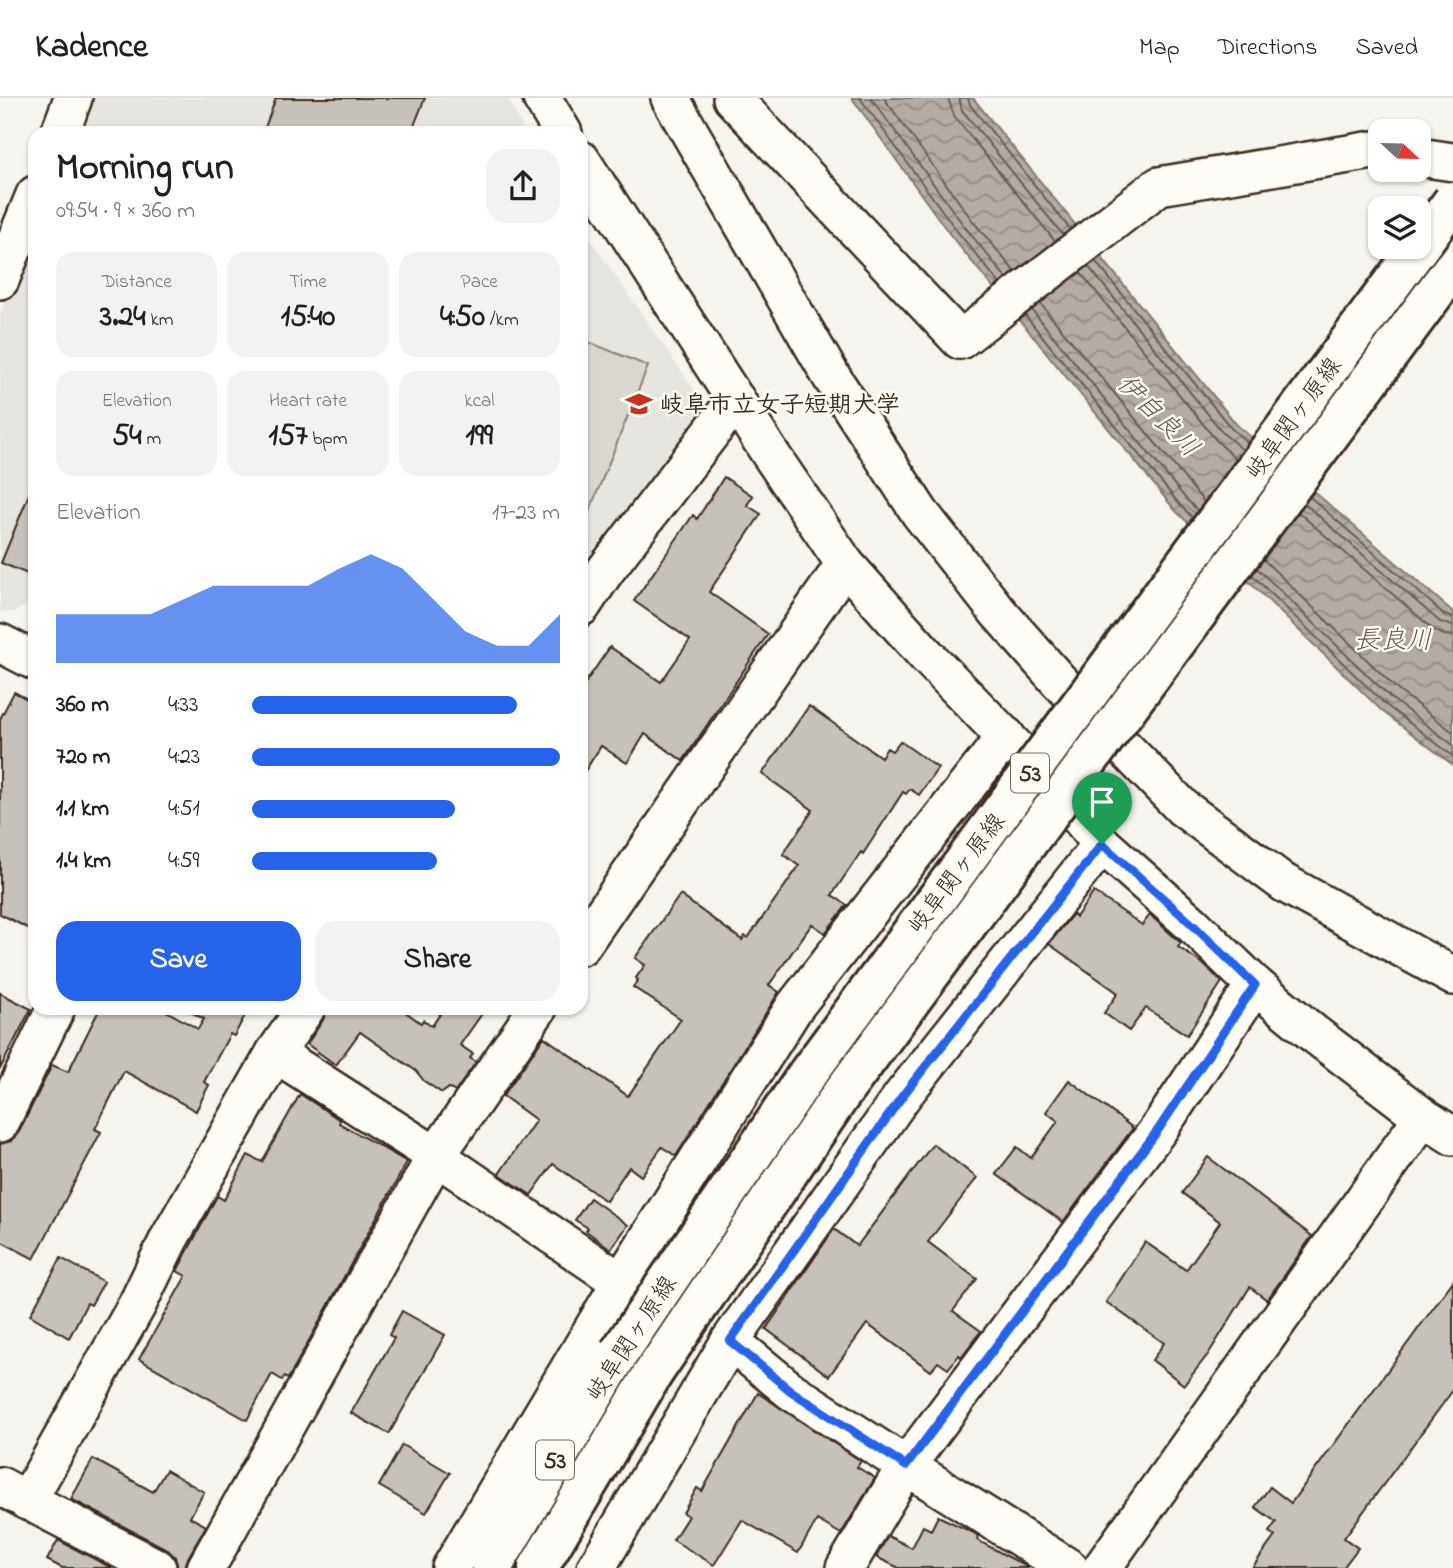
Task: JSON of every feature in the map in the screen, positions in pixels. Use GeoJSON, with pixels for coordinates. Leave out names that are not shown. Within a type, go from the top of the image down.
{"type":"FeatureCollection","features":[{"type":"Feature","properties":{"kind":"main road","name":"岐阜関ヶ原線"},"geometry":{"type":"LineString","coordinates":[[492,1568],[619,1353],[808,1073],[1453,201]]}},
{"type":"Feature","properties":{"kind":"main road","name":"岐阜関ヶ原線"},"geometry":{"type":"LineString","coordinates":[[538,1568],[652,1375],[840,1096],[1453,268]]}},
{"type":"Feature","properties":{"kind":"street"},"geometry":{"type":"LineString","coordinates":[[63,126],[74,98]]}},
{"type":"Feature","properties":{"kind":"street"},"geometry":{"type":"LineString","coordinates":[[542,98],[559,126]]}},
{"type":"Feature","properties":{"kind":"street"},"geometry":{"type":"LineString","coordinates":[[670,98],[831,376],[920,513],[998,612],[1050,671],[1183,808],[1284,883],[1453,976]]}},
{"type":"Feature","properties":{"kind":"street"},"geometry":{"type":"LineString","coordinates":[[732,98],[960,340],[1159,186],[1368,151]]}},
{"type":"Feature","properties":{"kind":"street"},"geometry":{"type":"LineString","coordinates":[[1432,159],[1453,162]]}},
{"type":"Feature","properties":{"kind":"street"},"geometry":{"type":"LineString","coordinates":[[588,171],[845,564],[926,655],[1052,785],[1102,844],[1193,925],[1255,985],[1313,1033],[1438,1127],[1102,1568]]}},
{"type":"Feature","properties":{"kind":"street"},"geometry":{"type":"LineString","coordinates":[[0,281],[28,212]]}},
{"type":"Feature","properties":{"kind":"street"},"geometry":{"type":"LineString","coordinates":[[588,597],[736,400]]}},
{"type":"Feature","properties":{"kind":"street"},"geometry":{"type":"LineString","coordinates":[[588,936],[845,564]]}},
{"type":"Feature","properties":{"kind":"street"},"geometry":{"type":"LineString","coordinates":[[0,643],[28,657]]}},
{"type":"Feature","properties":{"kind":"street"},"geometry":{"type":"LineString","coordinates":[[451,1568],[621,1282],[795,1006],[1006,736]]}},
{"type":"Feature","properties":{"kind":"street"},"geometry":{"type":"LineString","coordinates":[[596,1568],[730,1341],[903,1095],[1102,844]]}},
{"type":"Feature","properties":{"kind":"street"},"geometry":{"type":"LineString","coordinates":[[845,1568],[906,1466],[1158,1130],[1255,985]]}},
{"type":"Feature","properties":{"kind":"street"},"geometry":{"type":"LineString","coordinates":[[0,1124],[53,1015]]}},
{"type":"Feature","properties":{"kind":"street"},"geometry":{"type":"LineString","coordinates":[[157,1568],[14,1494],[137,1305],[169,1239],[275,1053],[301,1015]]}},
{"type":"Feature","properties":{"kind":"street"},"geometry":{"type":"LineString","coordinates":[[206,1568],[436,1156],[533,1015]]}},
{"type":"Feature","properties":{"kind":"street"},"geometry":{"type":"LineString","coordinates":[[275,1053],[436,1156],[621,1282]]}},
{"type":"Feature","properties":{"kind":"street"},"geometry":{"type":"LineString","coordinates":[[730,1341],[791,1391],[1069,1568]]}},
{"type":"Feature","properties":{"kind":"shaded area"},"geometry":{"type":"Polygon","coordinates":[[[88,98],[507,98],[522,126],[77,126],[88,98]]]}},
{"type":"Feature","properties":{"kind":"shaded area","name":"岐阜市立女子短期大学"},"geometry":{"type":"Polygon","coordinates":[[[588,236],[697,394],[697,414],[588,568],[588,236]]]}},
{"type":"Feature","properties":{"kind":"shaded area"},"geometry":{"type":"Polygon","coordinates":[[[28,245],[28,604],[14,612],[0,612],[0,315],[28,245]]]}},
{"type":"Feature","properties":{"kind":"shaded area"},"geometry":{"type":"Polygon","coordinates":[[[588,342],[648,366],[588,515],[588,342]]]}},
{"type":"Feature","properties":{"kind":"water","name":"長良川"},"geometry":{"type":"Polygon","coordinates":[[[852,98],[973,98],[1236,424],[1453,612],[1453,765],[1382,711],[1175,510],[951,236],[852,98]]]}},
{"type":"Feature","properties":{"kind":"building"},"geometry":{"type":"Polygon","coordinates":[[[276,98],[425,98],[414,126],[266,126],[276,98]]]}},
{"type":"Feature","properties":{"kind":"building"},"geometry":{"type":"Polygon","coordinates":[[[724,477],[753,496],[747,505],[761,514],[709,592],[768,634],[683,761],[645,734],[627,763],[601,746],[588,766],[588,679],[610,647],[661,682],[690,640],[634,601],[693,515],[697,519],[724,477]]]}},
{"type":"Feature","properties":{"kind":"building"},"geometry":{"type":"Polygon","coordinates":[[[28,497],[28,574],[1,563],[28,497]]]}},
{"type":"Feature","properties":{"kind":"building"},"geometry":{"type":"Polygon","coordinates":[[[14,692],[28,699],[28,928],[0,914],[0,719],[14,692]]]}},
{"type":"Feature","properties":{"kind":"building"},"geometry":{"type":"Polygon","coordinates":[[[809,706],[881,757],[887,748],[892,751],[900,741],[938,768],[919,795],[910,789],[906,794],[903,792],[863,854],[861,852],[832,895],[847,905],[825,933],[812,924],[769,985],[779,992],[676,1156],[662,1147],[641,1176],[629,1167],[606,1201],[553,1164],[531,1195],[499,1174],[536,1120],[503,1096],[544,1037],[628,1096],[681,1019],[633,987],[645,965],[635,958],[680,895],[742,940],[745,936],[748,938],[799,866],[783,854],[813,810],[762,774],[809,706]]]}},
{"type":"Feature","properties":{"kind":"building"},"geometry":{"type":"Polygon","coordinates":[[[1094,892],[1142,925],[1150,915],[1181,943],[1178,947],[1203,964],[1222,982],[1187,1035],[1146,1008],[1129,1031],[1104,1013],[1118,993],[1049,944],[1073,914],[1076,917],[1094,892]]]}},
{"type":"Feature","properties":{"kind":"building"},"geometry":{"type":"Polygon","coordinates":[[[0,993],[28,1007],[28,1015],[0,1069],[0,993]]]}},
{"type":"Feature","properties":{"kind":"building"},"geometry":{"type":"Polygon","coordinates":[[[96,1015],[173,1015],[198,1029],[204,1019],[197,1015],[245,1015],[234,1036],[230,1034],[204,1082],[209,1085],[196,1111],[124,1071],[95,1129],[101,1132],[34,1259],[0,1241],[0,1144],[11,1141],[19,1132],[52,1065],[68,1072],[96,1015]]]}},
{"type":"Feature","properties":{"kind":"building"},"geometry":{"type":"Polygon","coordinates":[[[325,1015],[410,1015],[421,1023],[423,1020],[432,1026],[439,1015],[481,1015],[460,1045],[473,1054],[470,1058],[476,1062],[455,1092],[449,1088],[442,1093],[424,1081],[416,1071],[360,1032],[336,1065],[307,1044],[325,1015]]]}},
{"type":"Feature","properties":{"kind":"building"},"geometry":{"type":"Polygon","coordinates":[[[1069,1080],[1133,1128],[1063,1222],[996,1174],[1017,1147],[1031,1158],[1058,1121],[1046,1112],[1069,1080]]]}},
{"type":"Feature","properties":{"kind":"building"},"geometry":{"type":"Polygon","coordinates":[[[300,1094],[340,1120],[339,1123],[407,1162],[288,1379],[284,1377],[282,1380],[272,1374],[247,1420],[139,1359],[186,1276],[177,1271],[217,1196],[224,1200],[248,1155],[262,1162],[300,1094]]]}},
{"type":"Feature","properties":{"kind":"building"},"geometry":{"type":"Polygon","coordinates":[[[933,1144],[977,1178],[928,1242],[977,1279],[953,1311],[981,1331],[948,1369],[938,1362],[931,1371],[867,1324],[829,1376],[766,1329],[834,1229],[857,1246],[933,1144]]]}},
{"type":"Feature","properties":{"kind":"building"},"geometry":{"type":"Polygon","coordinates":[[[1208,1157],[1312,1236],[1267,1300],[1250,1287],[1209,1353],[1184,1385],[1152,1360],[1164,1343],[1106,1302],[1145,1242],[1186,1270],[1220,1222],[1182,1193],[1208,1157]]]}},
{"type":"Feature","properties":{"kind":"building"},"geometry":{"type":"Polygon","coordinates":[[[590,1198],[628,1225],[611,1249],[575,1220],[590,1198]]]}},
{"type":"Feature","properties":{"kind":"building"},"geometry":{"type":"Polygon","coordinates":[[[61,1258],[104,1282],[91,1305],[87,1303],[69,1338],[30,1315],[61,1258]]]}},
{"type":"Feature","properties":{"kind":"building"},"geometry":{"type":"Polygon","coordinates":[[[1453,1281],[1453,1390],[1344,1538],[1358,1548],[1343,1568],[1252,1568],[1275,1536],[1269,1532],[1276,1522],[1255,1507],[1270,1487],[1291,1503],[1453,1281]]]}},
{"type":"Feature","properties":{"kind":"building"},"geometry":{"type":"Polygon","coordinates":[[[402,1311],[445,1335],[389,1434],[351,1413],[394,1338],[389,1335],[402,1311]]]}},
{"type":"Feature","properties":{"kind":"building"},"geometry":{"type":"Polygon","coordinates":[[[758,1393],[861,1461],[857,1467],[875,1478],[841,1534],[817,1520],[798,1553],[742,1520],[714,1565],[673,1540],[688,1516],[683,1513],[697,1488],[702,1491],[758,1393]]]}},
{"type":"Feature","properties":{"kind":"building"},"geometry":{"type":"Polygon","coordinates":[[[402,1445],[450,1473],[426,1513],[379,1486],[402,1445]]]}},
{"type":"Feature","properties":{"kind":"building"},"geometry":{"type":"Polygon","coordinates":[[[93,1459],[153,1492],[166,1470],[204,1492],[190,1517],[206,1526],[185,1568],[178,1568],[175,1557],[167,1549],[71,1499],[93,1459]]]}},
{"type":"Feature","properties":{"kind":"building"},"geometry":{"type":"Polygon","coordinates":[[[938,1516],[974,1533],[978,1536],[977,1540],[1029,1568],[899,1568],[876,1557],[888,1536],[912,1548],[923,1526],[931,1530],[938,1516]]]}},
{"type":"Feature","properties":{"kind":"building"},"geometry":{"type":"Polygon","coordinates":[[[58,1540],[112,1568],[62,1568],[47,1560],[58,1540]]]}},
{"type":"Feature","properties":{"kind":"place","name":"岐阜市立女子短期大学"},"geometry":{"type":"Point","coordinates":[639,404]}},
{"type":"Feature","properties":{"kind":"route"},"geometry":{"type":"LineString","coordinates":[[1102,844],[1193,925],[1255,985],[1158,1130],[906,1466],[791,1391],[730,1341],[903,1095],[1102,844]]}},
{"type":"Feature","properties":{"kind":"water label","name":"伊自良川"},"geometry":{"type":"Point","coordinates":[1159,415]}}]}
